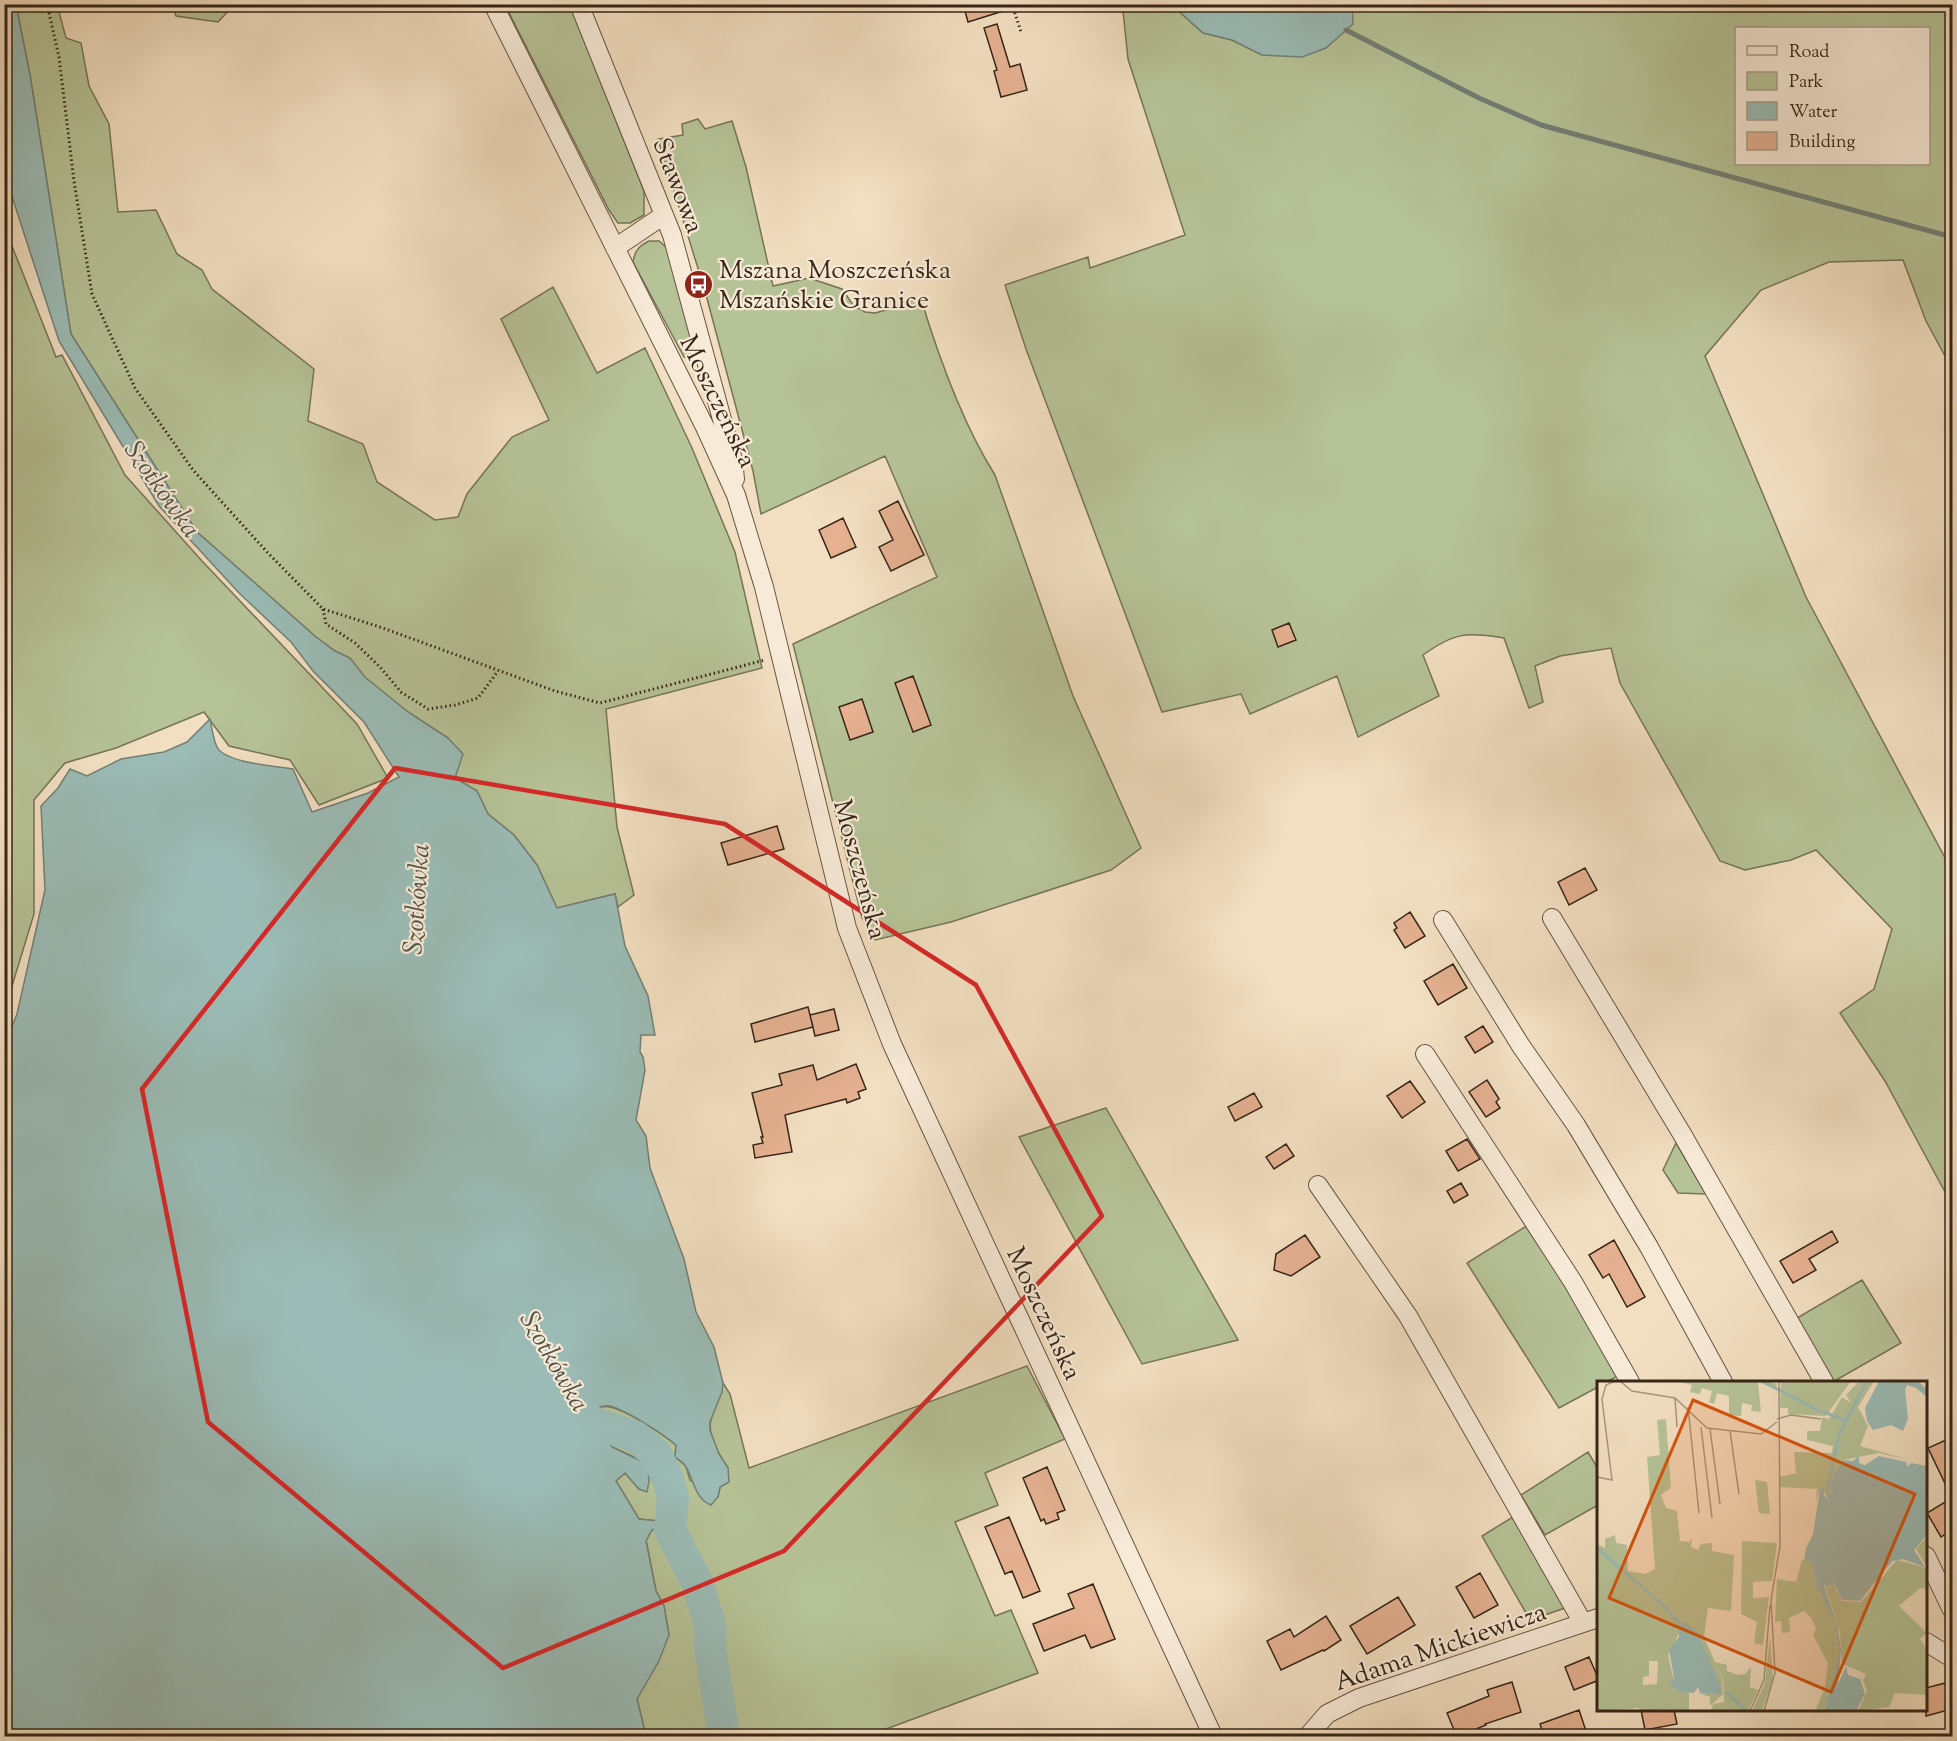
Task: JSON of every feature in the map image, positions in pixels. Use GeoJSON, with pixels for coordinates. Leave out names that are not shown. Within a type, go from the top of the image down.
{"type":"FeatureCollection","features":[{"type":"Feature","properties":{"kind":"street","name":"Moszczeńska"},"geometry":{"type":"LineString","coordinates":[[493,4],[705,427],[736,495],[764,587],[847,928],[892,1044],[1213,1737]]}},
{"type":"Feature","properties":{"kind":"street","name":"Stawowa"},"geometry":{"type":"LineString","coordinates":[[579,4],[672,235],[733,460],[736,495]]}},
{"type":"Feature","properties":{"kind":"street"},"geometry":{"type":"LineString","coordinates":[[615,248],[664,214]]}},
{"type":"Feature","properties":{"kind":"street"},"geometry":{"type":"LineString","coordinates":[[1552,918],[1682,1134],[1823,1381]]}},
{"type":"Feature","properties":{"kind":"street"},"geometry":{"type":"LineString","coordinates":[[1443,920],[1521,1046],[1588,1146],[1649,1246],[1722,1381]]}},
{"type":"Feature","properties":{"kind":"street"},"geometry":{"type":"LineString","coordinates":[[1425,1054],[1568,1274],[1629,1381]]}},
{"type":"Feature","properties":{"kind":"street"},"geometry":{"type":"LineString","coordinates":[[1318,1185],[1408,1316],[1591,1621]]}},
{"type":"Feature","properties":{"kind":"street"},"geometry":{"type":"LineString","coordinates":[[1927,1558],[1953,1610]]}},
{"type":"Feature","properties":{"kind":"street","name":"Adama Mickiewicza"},"geometry":{"type":"LineString","coordinates":[[1308,1737],[1327,1714],[1359,1698],[1591,1621]]}},
{"type":"Feature","properties":{"kind":"street"},"geometry":{"type":"LineString","coordinates":[[1927,1643],[1953,1658]]}},
{"type":"Feature","properties":{"kind":"path"},"geometry":{"type":"LineString","coordinates":[[47,4],[59,57],[74,181],[92,294],[135,388],[193,470],[267,552],[323,609],[380,627],[555,691],[600,703],[781,656]]}},
{"type":"Feature","properties":{"kind":"path"},"geometry":{"type":"LineString","coordinates":[[1012,4],[1021,32]]}},
{"type":"Feature","properties":{"kind":"path"},"geometry":{"type":"LineString","coordinates":[[323,609],[326,624],[355,643],[380,667],[401,692],[428,709],[455,705],[478,698],[498,671]]}},
{"type":"Feature","properties":{"kind":"highlighted area"},"geometry":{"type":"Polygon","coordinates":[[[395,768],[725,824],[976,985],[1102,1216],[784,1551],[503,1668],[208,1422],[142,1089],[395,768]]]}},
{"type":"Feature","properties":{"kind":"green space"},"geometry":{"type":"Polygon","coordinates":[[[16,5],[66,5],[59,12],[66,38],[81,43],[89,86],[109,124],[118,212],[156,210],[177,254],[202,270],[212,289],[314,369],[308,421],[363,444],[377,482],[435,520],[458,517],[467,494],[512,437],[549,420],[501,319],[553,287],[597,373],[645,348],[692,448],[735,552],[762,668],[606,709],[617,827],[634,895],[618,907],[615,894],[557,908],[537,865],[514,835],[488,814],[477,791],[455,778],[448,738],[408,712],[364,677],[350,658],[335,651],[316,637],[197,532],[71,334],[30,75],[16,5]]]}},
{"type":"Feature","properties":{"kind":"green space"},"geometry":{"type":"Polygon","coordinates":[[[172,5],[234,5],[218,22],[176,16],[172,5]]]}},
{"type":"Feature","properties":{"kind":"green space"},"geometry":{"type":"Polygon","coordinates":[[[505,5],[570,5],[644,191],[644,215],[630,223],[618,223],[609,210],[505,5]]]}},
{"type":"Feature","properties":{"kind":"green space"},"geometry":{"type":"Polygon","coordinates":[[[1120,5],[1172,5],[1203,33],[1232,40],[1262,55],[1352,5],[1952,5],[1952,369],[1926,321],[1903,260],[1829,262],[1761,290],[1705,356],[1806,597],[1952,871],[1952,1205],[1885,1081],[1840,1013],[1874,989],[1892,929],[1816,850],[1791,860],[1745,870],[1720,861],[1620,683],[1611,648],[1560,656],[1535,666],[1543,702],[1529,708],[1504,638],[1471,635],[1453,638],[1423,655],[1439,696],[1358,737],[1337,676],[1250,714],[1241,694],[1162,712],[1026,349],[1005,285],[1088,257],[1090,268],[1185,235],[1128,59],[1123,11],[1120,5]]]}},
{"type":"Feature","properties":{"kind":"green space"},"geometry":{"type":"Polygon","coordinates":[[[698,119],[705,129],[732,121],[746,167],[773,286],[809,278],[842,289],[853,305],[865,312],[875,313],[897,307],[913,299],[921,299],[952,390],[972,434],[995,475],[1073,696],[1141,848],[1111,870],[951,922],[875,940],[862,918],[793,644],[937,577],[885,456],[761,514],[753,471],[705,291],[658,139],[683,135],[682,124],[698,119]]]}},
{"type":"Feature","properties":{"kind":"green space"},"geometry":{"type":"Polygon","coordinates":[[[649,241],[659,241],[667,248],[694,346],[696,358],[694,362],[684,357],[633,262],[638,249],[649,241]]]}},
{"type":"Feature","properties":{"kind":"green space"},"geometry":{"type":"Polygon","coordinates":[[[12,246],[56,357],[62,355],[125,475],[202,561],[357,724],[388,778],[319,805],[290,760],[229,746],[204,712],[116,748],[65,763],[34,800],[34,914],[5,1009],[4,247],[12,246]]]}},
{"type":"Feature","properties":{"kind":"green space"},"geometry":{"type":"Polygon","coordinates":[[[1106,1108],[1238,1340],[1142,1364],[1019,1137],[1106,1108]]]}},
{"type":"Feature","properties":{"kind":"green space"},"geometry":{"type":"Polygon","coordinates":[[[1676,1143],[1706,1194],[1678,1193],[1663,1170],[1676,1143]]]}},
{"type":"Feature","properties":{"kind":"green space"},"geometry":{"type":"Polygon","coordinates":[[[1530,1224],[1620,1375],[1608,1381],[1597,1381],[1597,1388],[1559,1408],[1467,1263],[1530,1224]]]}},
{"type":"Feature","properties":{"kind":"green space"},"geometry":{"type":"Polygon","coordinates":[[[1862,1280],[1901,1343],[1832,1381],[1797,1318],[1862,1280]]]}},
{"type":"Feature","properties":{"kind":"green space"},"geometry":{"type":"Polygon","coordinates":[[[1027,1366],[1065,1439],[985,1473],[998,1505],[955,1522],[995,1616],[1011,1610],[1038,1673],[867,1736],[646,1736],[637,1699],[669,1635],[664,1606],[656,1591],[646,1540],[652,1529],[660,1528],[658,1521],[639,1519],[616,1481],[625,1473],[639,1489],[641,1460],[612,1447],[589,1421],[591,1409],[605,1406],[617,1409],[662,1435],[676,1445],[675,1457],[686,1466],[690,1480],[718,1497],[728,1468],[715,1445],[710,1426],[723,1383],[730,1394],[749,1468],[1027,1366]]]}},
{"type":"Feature","properties":{"kind":"green space"},"geometry":{"type":"Polygon","coordinates":[[[1588,1452],[1597,1467],[1597,1506],[1545,1535],[1521,1495],[1588,1452]]]}},
{"type":"Feature","properties":{"kind":"green space"},"geometry":{"type":"Polygon","coordinates":[[[1516,1515],[1565,1608],[1530,1620],[1482,1536],[1516,1515]]]}},
{"type":"Feature","properties":{"kind":"water"},"geometry":{"type":"Polygon","coordinates":[[[5,5],[16,5],[30,75],[71,334],[197,532],[316,637],[335,651],[350,658],[365,677],[408,712],[448,738],[463,754],[455,778],[477,791],[488,814],[514,835],[537,865],[557,908],[615,894],[625,946],[648,996],[655,1035],[641,1035],[640,1052],[645,1070],[636,1120],[646,1136],[650,1168],[684,1259],[696,1312],[714,1347],[723,1383],[722,1392],[710,1422],[710,1430],[719,1454],[728,1468],[729,1482],[720,1487],[718,1497],[711,1505],[698,1494],[689,1472],[675,1457],[676,1445],[617,1408],[603,1406],[591,1409],[590,1421],[612,1447],[641,1461],[648,1469],[647,1492],[639,1489],[625,1473],[616,1481],[639,1519],[658,1521],[660,1528],[652,1530],[646,1541],[656,1591],[664,1606],[669,1635],[659,1661],[637,1699],[646,1736],[5,1736],[4,1046],[17,1014],[45,890],[41,806],[58,788],[70,769],[87,776],[121,759],[164,752],[187,742],[210,719],[217,747],[230,757],[293,769],[312,812],[368,793],[399,777],[364,722],[313,671],[291,642],[239,593],[159,506],[59,341],[5,175],[5,5]]]}},
{"type":"Feature","properties":{"kind":"water"},"geometry":{"type":"Polygon","coordinates":[[[1172,5],[1352,5],[1353,24],[1326,48],[1302,57],[1262,55],[1232,40],[1203,33],[1172,5]]]}},
{"type":"Feature","properties":{"kind":"building"},"geometry":{"type":"Polygon","coordinates":[[[963,4],[1012,4],[1013,8],[968,22],[963,4]]]}},
{"type":"Feature","properties":{"kind":"building"},"geometry":{"type":"Polygon","coordinates":[[[997,24],[1010,67],[1020,64],[1027,90],[1001,97],[994,71],[997,70],[984,28],[997,24]]]}},
{"type":"Feature","properties":{"kind":"building"},"geometry":{"type":"Polygon","coordinates":[[[898,501],[924,555],[891,571],[879,547],[893,540],[879,511],[898,501]]]}},
{"type":"Feature","properties":{"kind":"building"},"geometry":{"type":"Polygon","coordinates":[[[843,518],[856,547],[831,558],[819,530],[843,518]]]}},
{"type":"Feature","properties":{"kind":"building"},"geometry":{"type":"Polygon","coordinates":[[[1289,623],[1296,640],[1278,647],[1272,630],[1289,623]]]}},
{"type":"Feature","properties":{"kind":"building"},"geometry":{"type":"Polygon","coordinates":[[[913,676],[931,725],[913,732],[895,683],[913,676]]]}},
{"type":"Feature","properties":{"kind":"building"},"geometry":{"type":"Polygon","coordinates":[[[862,699],[873,732],[850,740],[839,707],[862,699]]]}},
{"type":"Feature","properties":{"kind":"building"},"geometry":{"type":"Polygon","coordinates":[[[777,826],[784,849],[728,865],[721,843],[777,826]]]}},
{"type":"Feature","properties":{"kind":"building"},"geometry":{"type":"Polygon","coordinates":[[[1585,868],[1597,890],[1569,905],[1558,882],[1585,868]]]}},
{"type":"Feature","properties":{"kind":"building"},"geometry":{"type":"Polygon","coordinates":[[[1410,912],[1425,936],[1405,948],[1394,930],[1397,928],[1394,923],[1410,912]]]}},
{"type":"Feature","properties":{"kind":"building"},"geometry":{"type":"Polygon","coordinates":[[[1453,964],[1467,988],[1438,1005],[1424,981],[1453,964]]]}},
{"type":"Feature","properties":{"kind":"building"},"geometry":{"type":"Polygon","coordinates":[[[808,1007],[813,1027],[755,1042],[751,1024],[808,1007]]]}},
{"type":"Feature","properties":{"kind":"building"},"geometry":{"type":"Polygon","coordinates":[[[834,1009],[839,1030],[815,1036],[810,1015],[834,1009]]]}},
{"type":"Feature","properties":{"kind":"building"},"geometry":{"type":"Polygon","coordinates":[[[1483,1026],[1493,1042],[1475,1053],[1465,1037],[1483,1026]]]}},
{"type":"Feature","properties":{"kind":"building"},"geometry":{"type":"Polygon","coordinates":[[[856,1064],[866,1089],[858,1092],[860,1098],[847,1103],[846,1099],[785,1115],[792,1152],[755,1158],[753,1145],[763,1143],[761,1137],[763,1137],[752,1093],[782,1085],[779,1074],[813,1065],[817,1080],[856,1064]]]}},
{"type":"Feature","properties":{"kind":"building"},"geometry":{"type":"Polygon","coordinates":[[[1487,1080],[1499,1099],[1496,1102],[1500,1108],[1486,1117],[1469,1092],[1487,1080]]]}},
{"type":"Feature","properties":{"kind":"building"},"geometry":{"type":"Polygon","coordinates":[[[1410,1081],[1425,1102],[1402,1118],[1387,1096],[1410,1081]]]}},
{"type":"Feature","properties":{"kind":"building"},"geometry":{"type":"Polygon","coordinates":[[[1254,1093],[1262,1107],[1235,1121],[1228,1107],[1254,1093]]]}},
{"type":"Feature","properties":{"kind":"building"},"geometry":{"type":"Polygon","coordinates":[[[1467,1139],[1480,1159],[1458,1171],[1446,1151],[1467,1139]]]}},
{"type":"Feature","properties":{"kind":"building"},"geometry":{"type":"Polygon","coordinates":[[[1286,1144],[1294,1156],[1274,1169],[1266,1157],[1286,1144]]]}},
{"type":"Feature","properties":{"kind":"building"},"geometry":{"type":"Polygon","coordinates":[[[1461,1183],[1468,1195],[1454,1203],[1447,1191],[1461,1183]]]}},
{"type":"Feature","properties":{"kind":"building"},"geometry":{"type":"Polygon","coordinates":[[[1832,1231],[1838,1242],[1809,1259],[1816,1270],[1793,1283],[1780,1261],[1832,1231]]]}},
{"type":"Feature","properties":{"kind":"building"},"geometry":{"type":"Polygon","coordinates":[[[1305,1235],[1320,1257],[1291,1276],[1274,1270],[1276,1254],[1305,1235]]]}},
{"type":"Feature","properties":{"kind":"building"},"geometry":{"type":"Polygon","coordinates":[[[1614,1240],[1645,1297],[1627,1307],[1609,1274],[1603,1278],[1589,1255],[1614,1240]]]}},
{"type":"Feature","properties":{"kind":"building"},"geometry":{"type":"Polygon","coordinates":[[[1946,1440],[1953,1453],[1953,1529],[1941,1537],[1927,1513],[1952,1498],[1928,1448],[1946,1440]]]}},
{"type":"Feature","properties":{"kind":"building"},"geometry":{"type":"Polygon","coordinates":[[[1047,1467],[1065,1510],[1057,1513],[1059,1519],[1046,1524],[1044,1519],[1041,1521],[1023,1478],[1047,1467]]]}},
{"type":"Feature","properties":{"kind":"building"},"geometry":{"type":"Polygon","coordinates":[[[1009,1517],[1040,1591],[1023,1598],[1012,1571],[1005,1574],[985,1527],[1009,1517]]]}},
{"type":"Feature","properties":{"kind":"building"},"geometry":{"type":"Polygon","coordinates":[[[1480,1573],[1498,1605],[1474,1618],[1456,1587],[1480,1573]]]}},
{"type":"Feature","properties":{"kind":"building"},"geometry":{"type":"Polygon","coordinates":[[[1093,1584],[1115,1639],[1091,1648],[1085,1635],[1044,1651],[1033,1624],[1074,1608],[1068,1594],[1093,1584]]]}},
{"type":"Feature","properties":{"kind":"building"},"geometry":{"type":"Polygon","coordinates":[[[1398,1597],[1415,1625],[1367,1654],[1350,1626],[1398,1597]]]}},
{"type":"Feature","properties":{"kind":"building"},"geometry":{"type":"Polygon","coordinates":[[[1326,1616],[1341,1640],[1324,1651],[1281,1670],[1267,1641],[1290,1629],[1294,1637],[1326,1616]]]}},
{"type":"Feature","properties":{"kind":"building"},"geometry":{"type":"Polygon","coordinates":[[[1589,1657],[1597,1681],[1574,1690],[1565,1667],[1589,1657]]]}},
{"type":"Feature","properties":{"kind":"building"},"geometry":{"type":"Polygon","coordinates":[[[1512,1682],[1521,1712],[1485,1724],[1457,1737],[1447,1713],[1489,1696],[1487,1690],[1512,1682]]]}},
{"type":"Feature","properties":{"kind":"building"},"geometry":{"type":"Polygon","coordinates":[[[1945,1683],[1952,1709],[1926,1716],[1927,1688],[1945,1683]]]}},
{"type":"Feature","properties":{"kind":"building"},"geometry":{"type":"Polygon","coordinates":[[[1579,1710],[1588,1737],[1544,1737],[1540,1724],[1579,1710]]]}},
{"type":"Feature","properties":{"kind":"building"},"geometry":{"type":"Polygon","coordinates":[[[1641,1711],[1674,1711],[1677,1724],[1645,1730],[1641,1711]]]}},
{"type":"Feature","properties":{"kind":"waterway"},"geometry":{"type":"LineString","coordinates":[[1346,30],[1479,98],[1541,125],[1952,237]]}},
{"type":"Feature","properties":{"kind":"waterway","name":"Szotkówka"},"geometry":{"type":"LineString","coordinates":[[568,1384],[589,1421],[636,1437],[656,1454],[668,1479],[673,1498],[670,1530],[697,1582],[711,1629],[710,1648],[724,1736]]}},
{"type":"Feature","properties":{"kind":"place","name":"Mszana Moszczeńska Mszańskie Granice"},"geometry":{"type":"Point","coordinates":[698,284]}}]}
